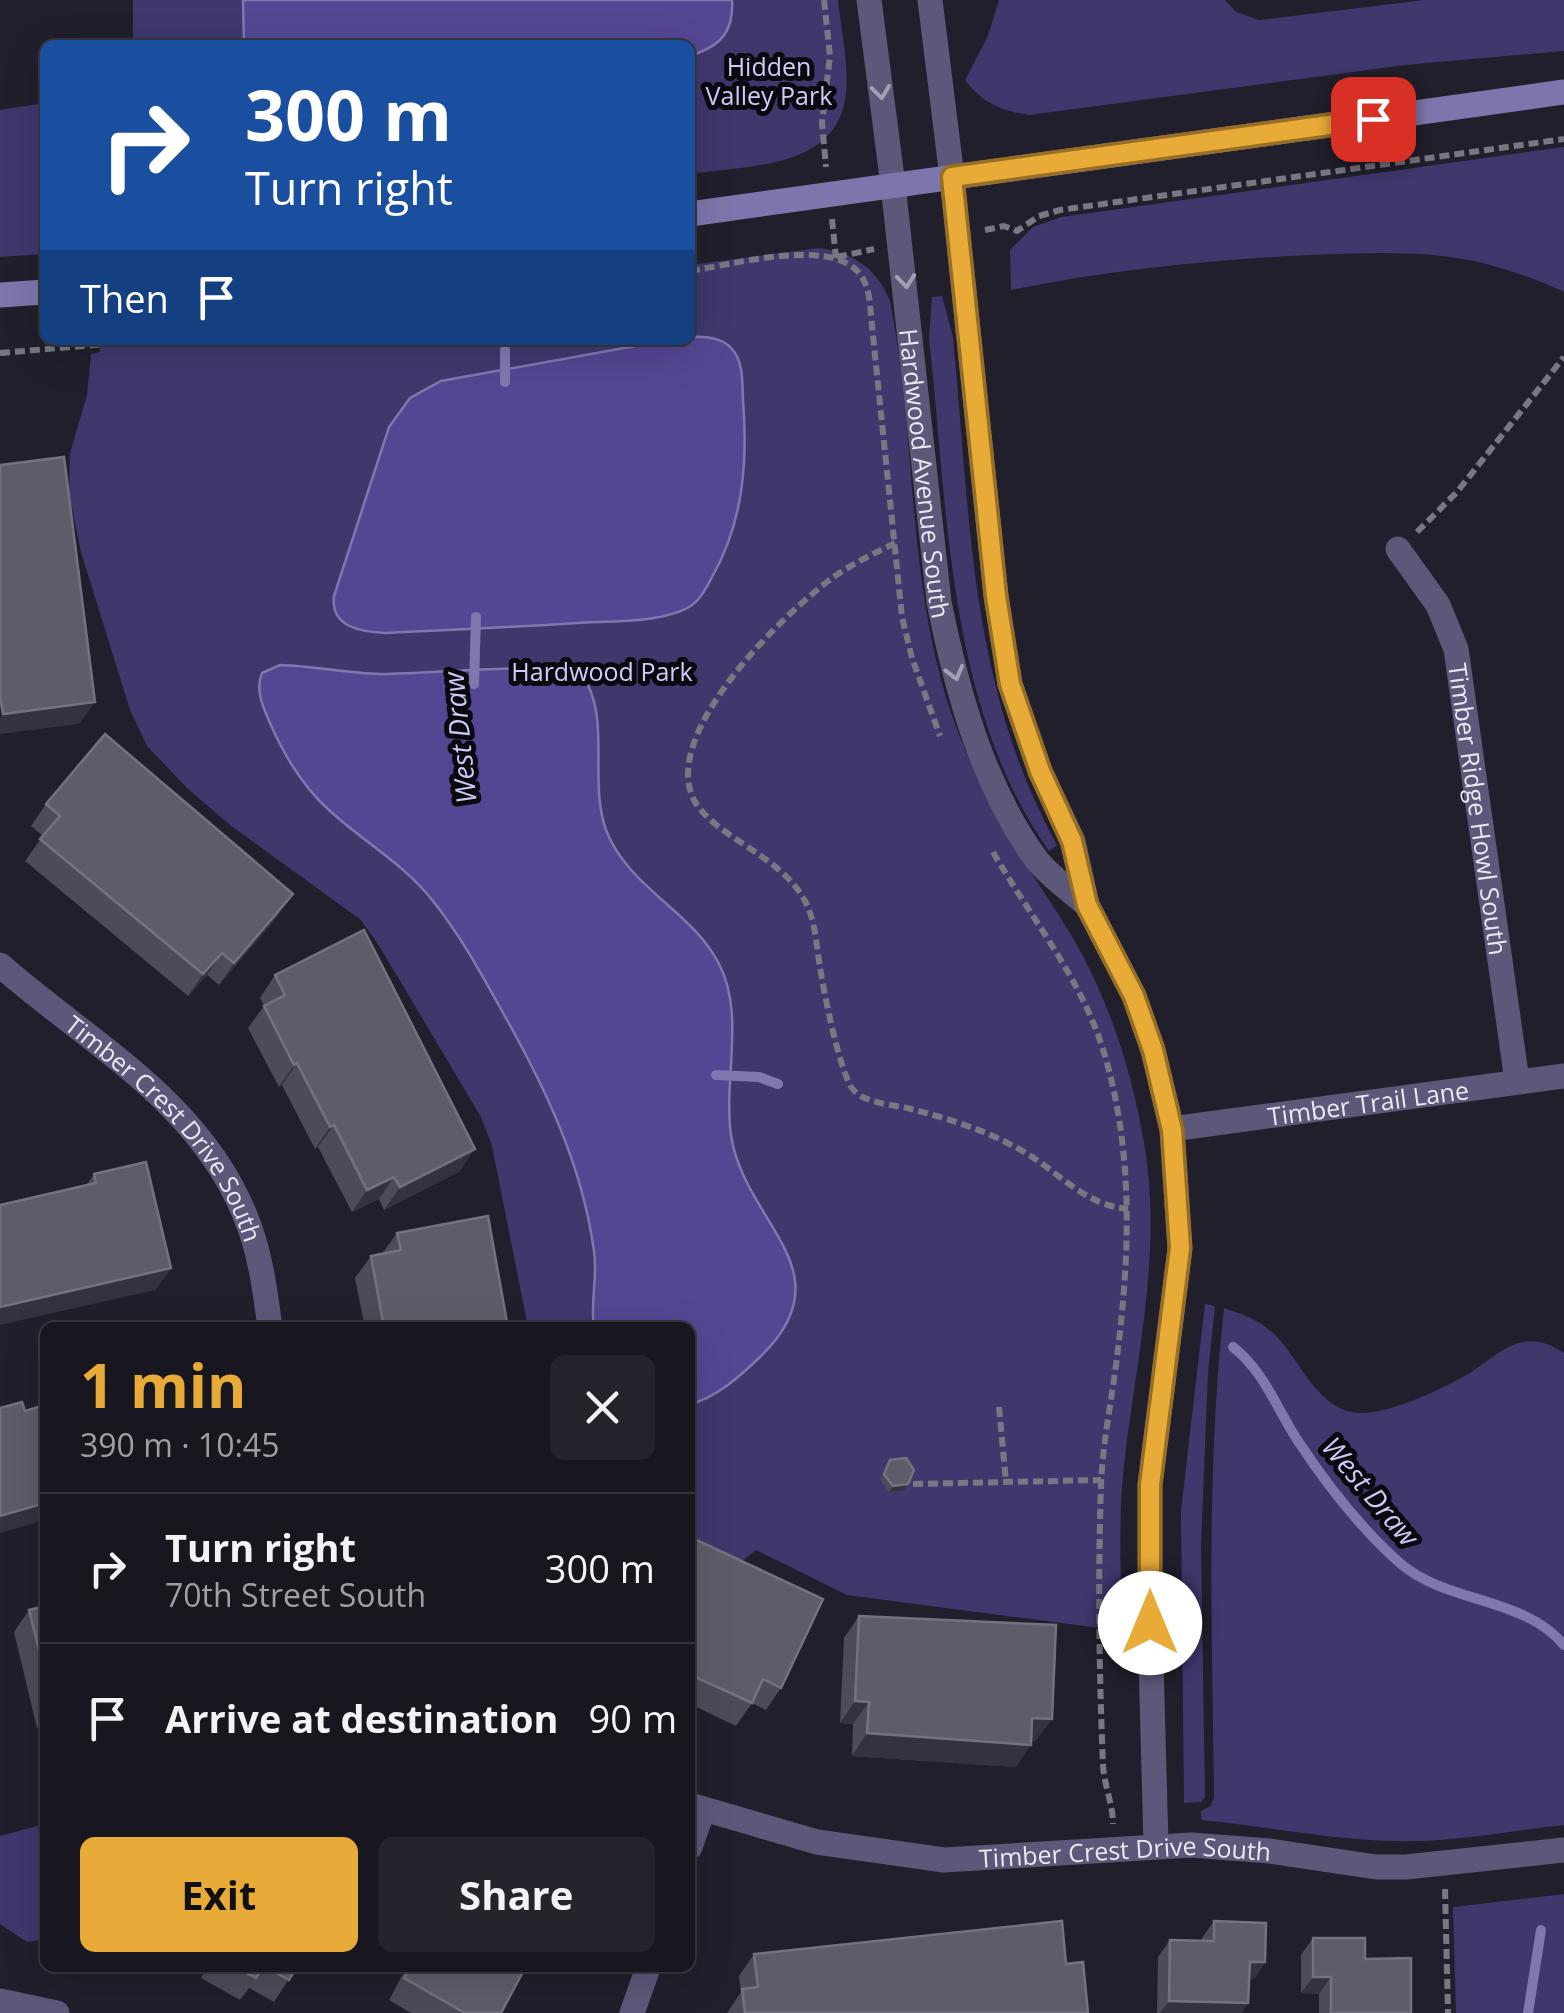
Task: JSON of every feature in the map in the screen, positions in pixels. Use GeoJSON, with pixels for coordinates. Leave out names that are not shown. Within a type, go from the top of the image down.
{"type":"FeatureCollection","features":[{"type":"Feature","properties":{"kind":"main road"},"geometry":{"type":"LineString","coordinates":[[695,213],[1564,92]]}},
{"type":"Feature","properties":{"kind":"main road"},"geometry":{"type":"LineString","coordinates":[[0,294],[40,292]]}},
{"type":"Feature","properties":{"kind":"street","name":"Hardwood Avenue South"},"geometry":{"type":"LineString","coordinates":[[869,0],[939,602],[951,662],[968,721],[996,788],[1038,862],[1087,905]]}},
{"type":"Feature","properties":{"kind":"street","name":"Hardwood Avenue South"},"geometry":{"type":"LineString","coordinates":[[930,0],[996,596],[1010,684],[1040,771],[1072,841],[1087,905],[1134,996],[1153,1050],[1172,1130],[1180,1248],[1150,1485],[1156,1845]]}},
{"type":"Feature","properties":{"kind":"street","name":"Timber Ridge Howl South"},"geometry":{"type":"LineString","coordinates":[[1398,549],[1438,604],[1456,649],[1517,1081]]}},
{"type":"Feature","properties":{"kind":"street","name":"Timber Crest Drive South"},"geometry":{"type":"LineString","coordinates":[[0,965],[159,1092],[205,1142],[232,1187],[250,1228],[269,1322]]}},
{"type":"Feature","properties":{"kind":"street","name":"Timber Trail Lane"},"geometry":{"type":"LineString","coordinates":[[1172,1130],[1564,1076]]}},
{"type":"Feature","properties":{"kind":"street","name":"Timber Crest Drive South"},"geometry":{"type":"LineString","coordinates":[[696,1808],[816,1842],[931,1859],[1001,1859],[1156,1845],[1235,1847],[1376,1866],[1444,1865],[1564,1850]]}},
{"type":"Feature","properties":{"kind":"street"},"geometry":{"type":"LineString","coordinates":[[632,2013],[647,1972]]}},
{"type":"Feature","properties":{"kind":"street"},"geometry":{"type":"LineString","coordinates":[[0,2001],[56,2013]]}},
{"type":"Feature","properties":{"kind":"path"},"geometry":{"type":"LineString","coordinates":[[822,136],[830,56],[824,0]]}},
{"type":"Feature","properties":{"kind":"path"},"geometry":{"type":"LineString","coordinates":[[1017,232],[1039,216],[1060,210],[1564,140]]}},
{"type":"Feature","properties":{"kind":"path"},"geometry":{"type":"LineString","coordinates":[[695,270],[819,254],[847,262],[859,272],[868,291],[906,636],[942,740]]}},
{"type":"Feature","properties":{"kind":"path"},"geometry":{"type":"LineString","coordinates":[[0,353],[95,345]]}},
{"type":"Feature","properties":{"kind":"path"},"geometry":{"type":"LineString","coordinates":[[1398,549],[1458,492],[1564,357]]}},
{"type":"Feature","properties":{"kind":"path"},"geometry":{"type":"LineString","coordinates":[[895,543],[836,576],[805,600],[729,683],[706,716],[693,745],[689,780],[693,798],[712,820],[774,865],[804,900],[848,1082],[856,1093],[1006,1142],[1038,1160],[1084,1196],[1128,1209]]}},
{"type":"Feature","properties":{"kind":"path"},"geometry":{"type":"LineString","coordinates":[[986,840],[1034,921],[1072,974],[1097,1030],[1119,1114],[1128,1209],[1120,1331],[1102,1480],[1103,1770],[1113,1811]]}},
{"type":"Feature","properties":{"kind":"path"},"geometry":{"type":"LineString","coordinates":[[999,1407],[1006,1482]]}},
{"type":"Feature","properties":{"kind":"path"},"geometry":{"type":"LineString","coordinates":[[914,1484],[1102,1480]]}},
{"type":"Feature","properties":{"kind":"path"},"geometry":{"type":"LineString","coordinates":[[1444,1865],[1448,2013]]}},
{"type":"Feature","properties":{"kind":"green space","name":"Hidden Valley Park"},"geometry":{"type":"Polygon","coordinates":[[[133,0],[838,0],[847,82],[839,118],[827,137],[809,150],[763,165],[695,173],[695,40],[133,40],[133,0]]]}},
{"type":"Feature","properties":{"kind":"green space"},"geometry":{"type":"Polygon","coordinates":[[[999,0],[1225,0],[1236,12],[1259,20],[1424,0],[1564,0],[1564,51],[1405,65],[1029,115],[993,105],[965,80],[988,36],[999,0]]]}},
{"type":"Feature","properties":{"kind":"green space"},"geometry":{"type":"Polygon","coordinates":[[[40,104],[40,254],[0,257],[0,110],[40,104]]]}},
{"type":"Feature","properties":{"kind":"green space"},"geometry":{"type":"Polygon","coordinates":[[[1564,147],[1564,292],[1518,273],[1469,260],[1389,253],[1197,263],[1011,290],[1010,250],[1033,227],[1061,217],[1564,147]]]}},
{"type":"Feature","properties":{"kind":"green space","name":"Hardwood Park"},"geometry":{"type":"Polygon","coordinates":[[[819,248],[862,264],[885,289],[890,301],[927,615],[953,718],[994,812],[1066,926],[1094,979],[1122,1050],[1145,1149],[1151,1228],[1122,1486],[1122,1631],[847,1595],[756,1550],[742,1561],[695,1543],[695,1322],[527,1322],[492,1146],[481,1117],[381,949],[361,920],[230,825],[188,789],[147,746],[130,710],[81,552],[69,493],[70,453],[87,395],[91,354],[100,352],[99,345],[695,345],[695,264],[819,248]]]}},
{"type":"Feature","properties":{"kind":"green space"},"geometry":{"type":"Polygon","coordinates":[[[942,296],[953,337],[970,533],[990,661],[1028,785],[1057,845],[1049,851],[1015,795],[990,734],[971,670],[958,605],[929,338],[932,297],[942,296]]]}},
{"type":"Feature","properties":{"kind":"green space"},"geometry":{"type":"Polygon","coordinates":[[[1205,1304],[1215,1306],[1208,1373],[1201,1545],[1205,1797],[1201,1802],[1184,1803],[1181,1510],[1205,1304]]]}},
{"type":"Feature","properties":{"kind":"green space"},"geometry":{"type":"Polygon","coordinates":[[[1224,1308],[1266,1327],[1320,1393],[1345,1410],[1360,1413],[1400,1405],[1430,1393],[1513,1345],[1536,1342],[1564,1353],[1564,1825],[1458,1838],[1394,1841],[1201,1820],[1201,1811],[1211,1806],[1214,1797],[1212,1491],[1224,1308]]]}},
{"type":"Feature","properties":{"kind":"green space"},"geometry":{"type":"Polygon","coordinates":[[[40,1825],[40,1940],[27,1942],[0,1924],[0,1836],[40,1825]]]}},
{"type":"Feature","properties":{"kind":"green space"},"geometry":{"type":"Polygon","coordinates":[[[1564,1894],[1564,2013],[1456,2013],[1453,1907],[1564,1894]]]}},
{"type":"Feature","properties":{"kind":"water"},"geometry":{"type":"Polygon","coordinates":[[[243,0],[732,0],[728,30],[717,43],[695,54],[695,40],[244,40],[243,0]]]}},
{"type":"Feature","properties":{"kind":"water"},"geometry":{"type":"Polygon","coordinates":[[[695,337],[728,345],[739,360],[742,373],[744,469],[731,535],[700,598],[678,612],[634,620],[386,633],[358,629],[342,621],[334,606],[334,596],[389,427],[410,398],[441,381],[640,345],[695,345],[695,337]]]}},
{"type":"Feature","properties":{"kind":"water"},"geometry":{"type":"Polygon","coordinates":[[[280,665],[380,674],[516,668],[582,675],[596,710],[599,791],[606,830],[629,867],[706,944],[726,982],[732,1024],[731,1135],[740,1167],[794,1273],[795,1299],[784,1327],[759,1358],[718,1392],[695,1402],[695,1322],[594,1322],[595,1261],[581,1187],[560,1127],[518,1040],[478,968],[433,901],[321,802],[303,781],[267,717],[260,692],[262,673],[280,665]]]}},
{"type":"Feature","properties":{"kind":"building"},"geometry":{"type":"Polygon","coordinates":[[[64,457],[95,702],[3,714],[0,465],[64,457]]]}},
{"type":"Feature","properties":{"kind":"building"},"geometry":{"type":"Polygon","coordinates":[[[105,734],[293,894],[234,963],[222,953],[203,974],[40,839],[60,816],[46,804],[105,734]]]}},
{"type":"Feature","properties":{"kind":"building"},"geometry":{"type":"Polygon","coordinates":[[[364,930],[475,1149],[400,1187],[394,1177],[367,1190],[264,1006],[285,995],[275,975],[364,930]]]}},
{"type":"Feature","properties":{"kind":"building"},"geometry":{"type":"Polygon","coordinates":[[[146,1162],[171,1268],[0,1307],[0,1205],[96,1183],[94,1174],[146,1162]]]}},
{"type":"Feature","properties":{"kind":"building"},"geometry":{"type":"Polygon","coordinates":[[[488,1216],[507,1322],[383,1322],[371,1256],[401,1250],[397,1233],[488,1216]]]}},
{"type":"Feature","properties":{"kind":"building"},"geometry":{"type":"Polygon","coordinates":[[[22,1402],[25,1411],[40,1406],[40,1504],[0,1516],[0,1408],[22,1402]]]}},
{"type":"Feature","properties":{"kind":"building"},"geometry":{"type":"Polygon","coordinates":[[[906,1458],[914,1470],[908,1484],[893,1486],[884,1474],[890,1460],[906,1458]]]}},
{"type":"Feature","properties":{"kind":"building"},"geometry":{"type":"Polygon","coordinates":[[[695,1539],[823,1599],[781,1688],[763,1679],[752,1703],[695,1677],[695,1539]]]}},
{"type":"Feature","properties":{"kind":"building"},"geometry":{"type":"Polygon","coordinates":[[[40,1607],[40,1654],[29,1610],[40,1607]]]}},
{"type":"Feature","properties":{"kind":"building"},"geometry":{"type":"Polygon","coordinates":[[[859,1616],[1056,1625],[1052,1719],[1032,1718],[1031,1745],[867,1733],[869,1702],[855,1701],[859,1616]]]}},
{"type":"Feature","properties":{"kind":"building"},"geometry":{"type":"Polygon","coordinates":[[[1062,1921],[1066,1964],[1083,1962],[1088,2013],[745,2013],[742,1989],[758,1987],[754,1954],[1062,1921]]]}},
{"type":"Feature","properties":{"kind":"building"},"geometry":{"type":"Polygon","coordinates":[[[1214,1921],[1266,1923],[1265,1962],[1250,1962],[1248,2003],[1169,2001],[1170,1940],[1214,1941],[1214,1921]]]}},
{"type":"Feature","properties":{"kind":"building"},"geometry":{"type":"Polygon","coordinates":[[[1313,1938],[1365,1938],[1365,1959],[1411,1958],[1411,2013],[1331,2013],[1331,1977],[1313,1977],[1313,1938]]]}},
{"type":"Feature","properties":{"kind":"building"},"geometry":{"type":"Polygon","coordinates":[[[274,1972],[294,1972],[289,1980],[274,1972]]]}},
{"type":"Feature","properties":{"kind":"building"},"geometry":{"type":"Polygon","coordinates":[[[408,1972],[523,1972],[501,2013],[465,2013],[404,1978],[408,1972]]]}},
{"type":"Feature","properties":{"kind":"waterway","name":"West Draw"},"geometry":{"type":"LineString","coordinates":[[505,350],[505,382]]}},
{"type":"Feature","properties":{"kind":"waterway","name":"West Draw"},"geometry":{"type":"LineString","coordinates":[[474,684],[476,617]]}},
{"type":"Feature","properties":{"kind":"waterway","name":"West Draw"},"geometry":{"type":"LineString","coordinates":[[716,1075],[759,1077],[778,1084]]}},
{"type":"Feature","properties":{"kind":"waterway","name":"West Draw"},"geometry":{"type":"LineString","coordinates":[[1233,1347],[1262,1379],[1298,1441],[1333,1490],[1401,1564],[1440,1586],[1528,1618],[1564,1645]]}},
{"type":"Feature","properties":{"kind":"waterway","name":"West Draw"},"geometry":{"type":"LineString","coordinates":[[1528,2013],[1541,1930]]}},
{"type":"Feature","properties":{"kind":"route"},"geometry":{"type":"LineString","coordinates":[[1150,1623],[1150,1485],[1180,1248],[1172,1130],[1153,1050],[1134,996],[1087,905],[1072,841],[1021,724],[1010,684],[996,596],[952,177],[1373,119]]}}]}
